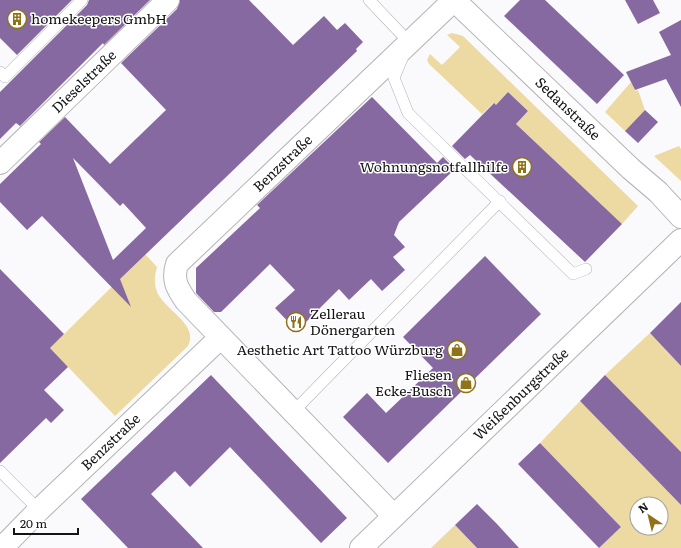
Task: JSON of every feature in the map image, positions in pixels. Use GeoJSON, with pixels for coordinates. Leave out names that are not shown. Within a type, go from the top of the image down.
{"type":"FeatureCollection","features":[{"type":"Feature","properties":{"kind":"street","name":"Dieselstraße"},"geometry":{"type":"LineString","coordinates":[[0,163],[168,0]]}},
{"type":"Feature","properties":{"kind":"street","name":"Benzstraße"},"geometry":{"type":"LineString","coordinates":[[394,516],[220,338],[186,301],[176,287],[174,275],[178,264],[454,0]]}},
{"type":"Feature","properties":{"kind":"street","name":"Sedanstraße"},"geometry":{"type":"LineString","coordinates":[[454,0],[658,192],[681,216]]}},
{"type":"Feature","properties":{"kind":"street","name":"Weißenburgstraße"},"geometry":{"type":"LineString","coordinates":[[361,548],[681,240]]}},
{"type":"Feature","properties":{"kind":"street","name":"Benzstraße"},"geometry":{"type":"LineString","coordinates":[[2,548],[39,510],[220,338]]}},
{"type":"Feature","properties":{"kind":"lane"},"geometry":{"type":"LineString","coordinates":[[0,72],[5,77],[82,0]]}},
{"type":"Feature","properties":{"kind":"lane"},"geometry":{"type":"LineString","coordinates":[[369,0],[409,42],[394,78],[408,113],[500,201],[573,274],[586,269]]}},
{"type":"Feature","properties":{"kind":"lane"},"geometry":{"type":"LineString","coordinates":[[293,412],[500,201]]}},
{"type":"Feature","properties":{"kind":"lane"},"geometry":{"type":"LineString","coordinates":[[0,471],[39,510]]}},
{"type":"Feature","properties":{"kind":"shaded area"},"geometry":{"type":"Polygon","coordinates":[[[452,33],[463,36],[638,206],[622,224],[516,124],[528,111],[508,92],[496,105],[493,103],[482,114],[429,64],[427,60],[430,54],[442,65],[460,47],[447,35],[452,33]]]}},
{"type":"Feature","properties":{"kind":"shaded area"},"geometry":{"type":"Polygon","coordinates":[[[631,82],[635,91],[638,90],[645,110],[625,131],[605,112],[631,82]]]}},
{"type":"Feature","properties":{"kind":"shaded area"},"geometry":{"type":"Polygon","coordinates":[[[679,146],[681,149],[681,181],[654,156],[679,146]]]}},
{"type":"Feature","properties":{"kind":"shaded area"},"geometry":{"type":"Polygon","coordinates":[[[145,254],[157,267],[155,283],[159,296],[184,323],[189,330],[190,338],[188,346],[115,416],[50,348],[145,254]]]}},
{"type":"Feature","properties":{"kind":"shaded area"},"geometry":{"type":"Polygon","coordinates":[[[650,333],[681,366],[681,452],[605,375],[650,333]]]}},
{"type":"Feature","properties":{"kind":"shaded area"},"geometry":{"type":"Polygon","coordinates":[[[580,401],[681,505],[681,548],[599,548],[621,527],[540,443],[580,401]]]}},
{"type":"Feature","properties":{"kind":"shaded area"},"geometry":{"type":"Polygon","coordinates":[[[455,525],[477,548],[431,548],[455,525]]]}},
{"type":"Feature","properties":{"kind":"building"},"geometry":{"type":"Polygon","coordinates":[[[0,0],[72,0],[17,55],[0,38],[0,0]]]}},
{"type":"Feature","properties":{"kind":"building"},"geometry":{"type":"Polygon","coordinates":[[[89,0],[150,0],[104,45],[103,43],[20,126],[16,123],[0,139],[0,92],[87,5],[89,0]]]}},
{"type":"Feature","properties":{"kind":"building"},"geometry":{"type":"Polygon","coordinates":[[[180,0],[249,0],[293,45],[324,16],[337,30],[345,23],[363,42],[356,49],[357,51],[120,279],[131,307],[42,216],[27,230],[0,202],[0,184],[41,144],[39,142],[65,117],[110,164],[166,110],[121,63],[177,9],[180,0]],[[73,158],[113,260],[146,228],[123,203],[120,206],[73,158]]]}},
{"type":"Feature","properties":{"kind":"building"},"geometry":{"type":"Polygon","coordinates":[[[520,0],[545,0],[624,75],[597,104],[504,16],[520,0]]]}},
{"type":"Feature","properties":{"kind":"building"},"geometry":{"type":"Polygon","coordinates":[[[625,0],[653,0],[660,13],[638,24],[625,0]]]}},
{"type":"Feature","properties":{"kind":"building"},"geometry":{"type":"Polygon","coordinates":[[[681,20],[681,107],[666,79],[635,90],[626,72],[671,55],[659,32],[681,20]]]}},
{"type":"Feature","properties":{"kind":"building","name":"Wohnungsnotfallhilfe"},"geometry":{"type":"Polygon","coordinates":[[[508,92],[528,111],[516,124],[622,224],[585,262],[470,155],[465,159],[452,146],[494,103],[496,105],[508,92]]]}},
{"type":"Feature","properties":{"kind":"building"},"geometry":{"type":"Polygon","coordinates":[[[372,97],[437,163],[443,157],[455,169],[399,222],[394,235],[405,247],[393,257],[405,270],[382,291],[371,279],[349,300],[339,289],[297,331],[275,308],[295,290],[270,264],[221,312],[214,312],[196,293],[196,268],[260,208],[257,205],[372,97]]]}},
{"type":"Feature","properties":{"kind":"building"},"geometry":{"type":"Polygon","coordinates":[[[645,110],[658,122],[638,143],[625,131],[645,110]]]}},
{"type":"Feature","properties":{"kind":"building"},"geometry":{"type":"Polygon","coordinates":[[[485,256],[541,314],[388,463],[343,417],[367,393],[386,413],[433,368],[403,337],[485,256]]]}},
{"type":"Feature","properties":{"kind":"building"},"geometry":{"type":"Polygon","coordinates":[[[0,269],[64,334],[50,348],[68,367],[44,390],[64,410],[51,423],[46,418],[0,463],[0,269]]]}},
{"type":"Feature","properties":{"kind":"building"},"geometry":{"type":"Polygon","coordinates":[[[681,302],[681,366],[650,333],[681,302]]]}},
{"type":"Feature","properties":{"kind":"building"},"geometry":{"type":"Polygon","coordinates":[[[211,375],[347,518],[321,543],[230,447],[190,487],[175,471],[151,494],[203,548],[128,548],[81,499],[211,375]]]}},
{"type":"Feature","properties":{"kind":"building"},"geometry":{"type":"Polygon","coordinates":[[[605,375],[681,452],[681,505],[580,401],[605,375]]]}},
{"type":"Feature","properties":{"kind":"building"},"geometry":{"type":"Polygon","coordinates":[[[540,443],[621,527],[599,548],[518,464],[540,443]]]}},
{"type":"Feature","properties":{"kind":"building"},"geometry":{"type":"Polygon","coordinates":[[[477,504],[519,548],[477,548],[455,525],[477,504]]]}},
{"type":"Feature","properties":{"kind":"place","name":"homekeepers GmbH"},"geometry":{"type":"Point","coordinates":[17,19]}},
{"type":"Feature","properties":{"kind":"place","name":"Wohnungsnotfallhilfe"},"geometry":{"type":"Point","coordinates":[522,167]}},
{"type":"Feature","properties":{"kind":"place","name":"Zellerau Dönergarten"},"geometry":{"type":"Point","coordinates":[296,322]}},
{"type":"Feature","properties":{"kind":"place","name":"Aesthetic Art Tattoo Würzburg"},"geometry":{"type":"Point","coordinates":[457,350]}},
{"type":"Feature","properties":{"kind":"place","name":"Fliesen Ecke-Busch"},"geometry":{"type":"Point","coordinates":[466,383]}}]}
